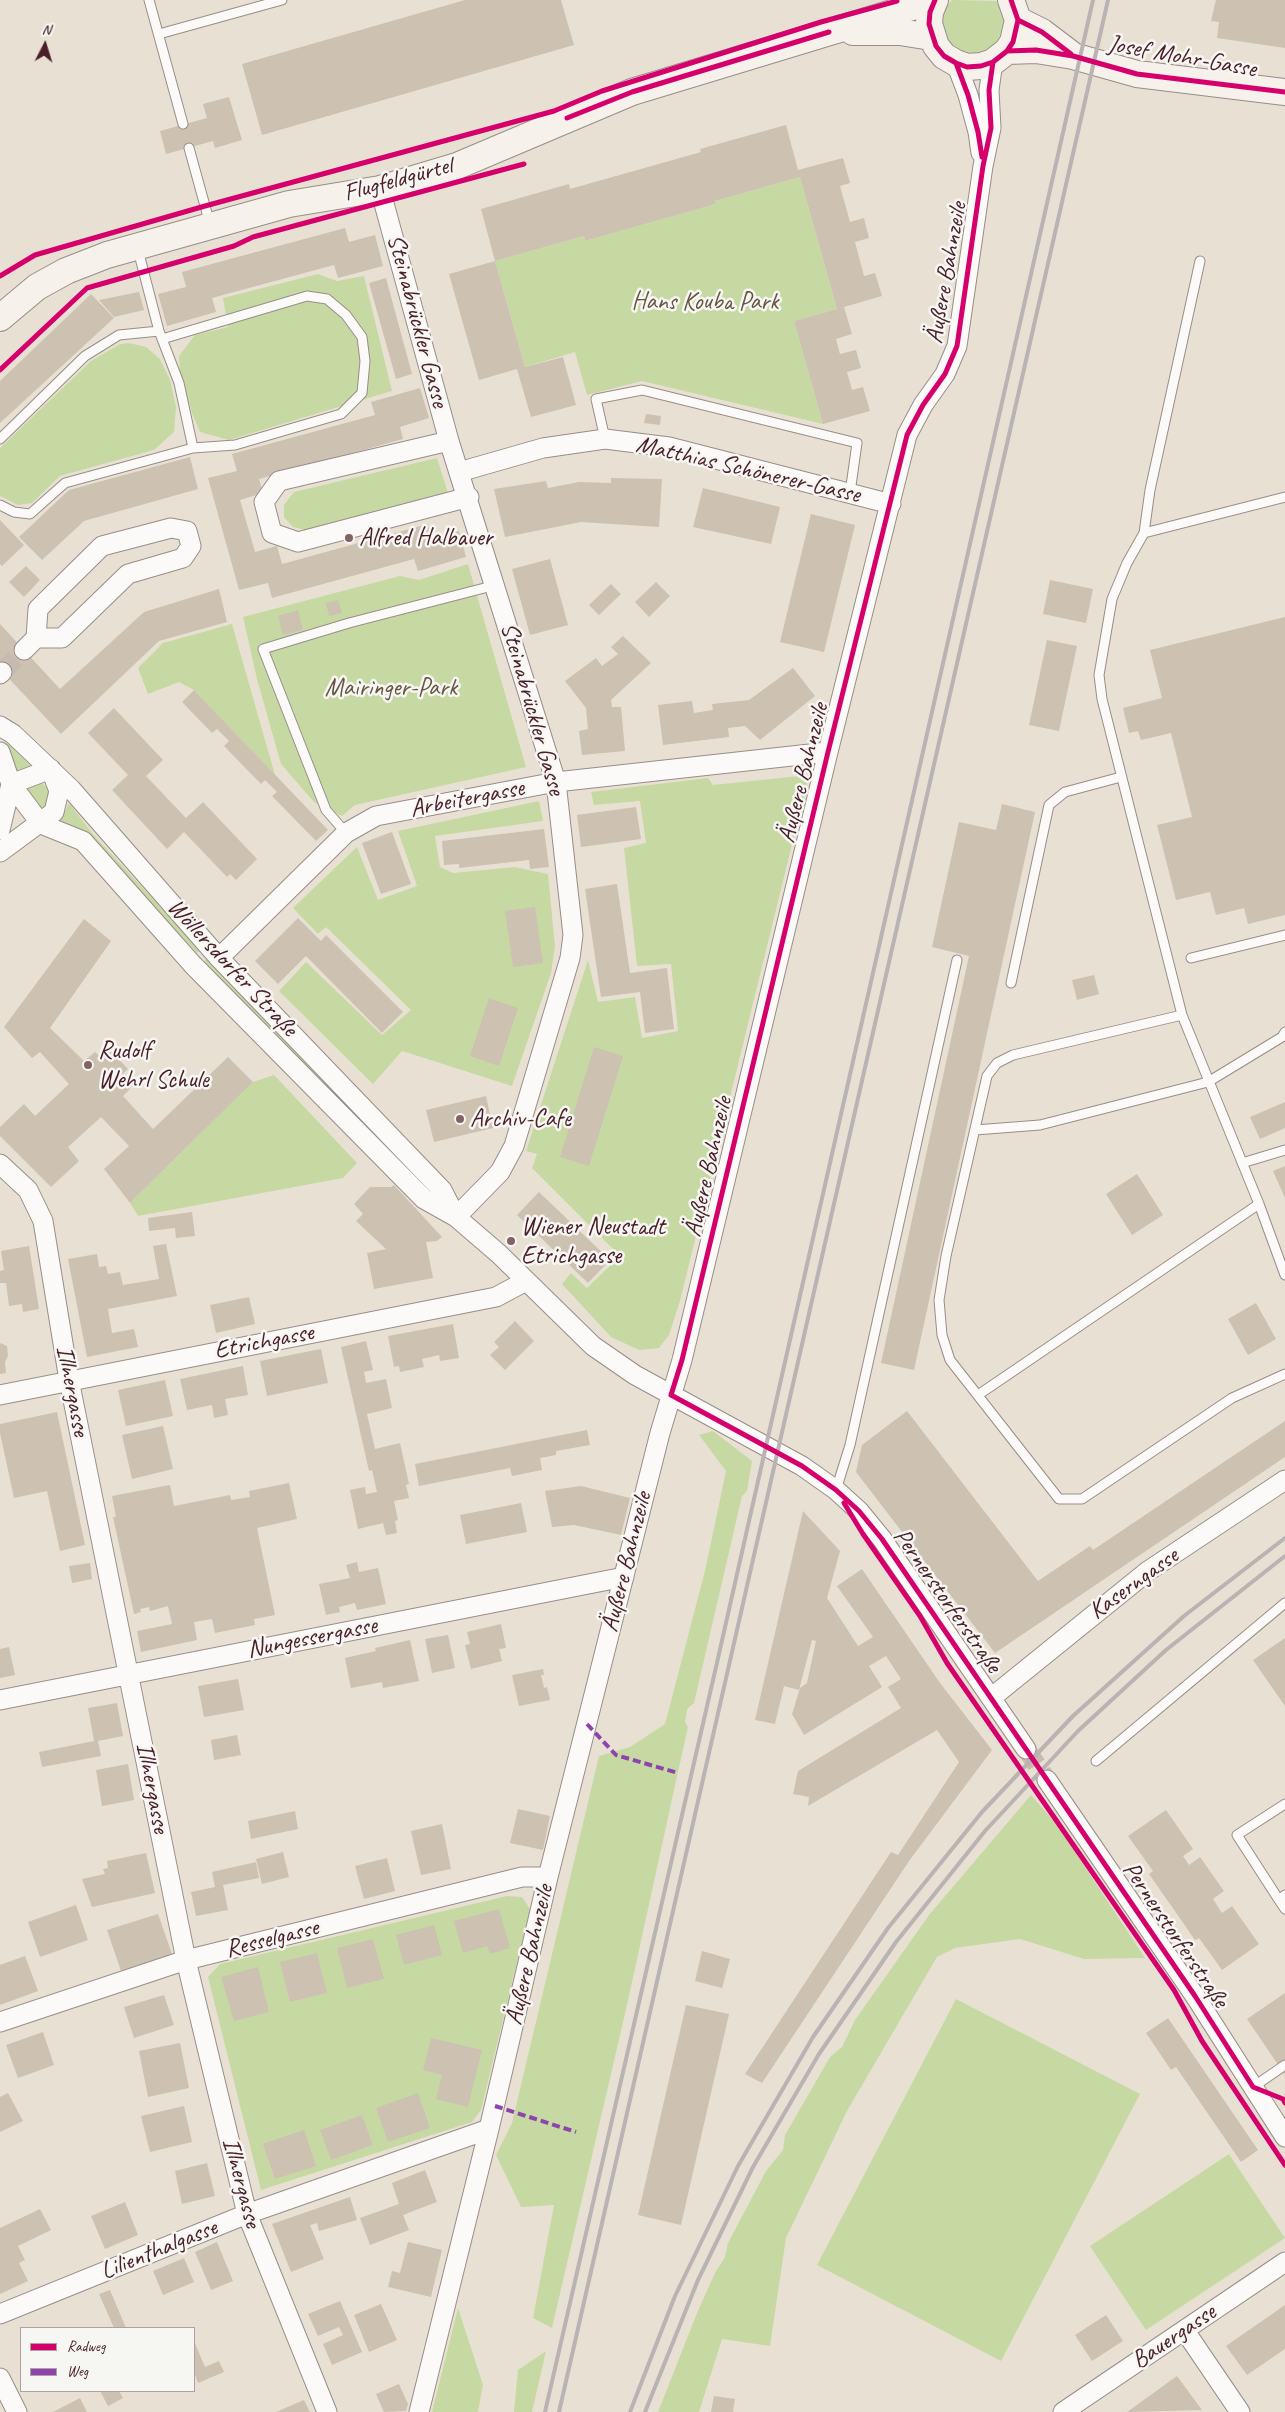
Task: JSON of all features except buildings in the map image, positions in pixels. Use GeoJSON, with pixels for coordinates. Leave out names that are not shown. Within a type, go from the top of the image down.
{"type":"FeatureCollection","features":[{"type":"Feature","properties":{"kind":"street","name":"Flugfeldgürtel"},"geometry":{"type":"LineString","coordinates":[[0,318],[37,287],[66,271],[137,247],[289,204],[380,188],[457,166],[632,92],[935,0]]}},
{"type":"Feature","properties":{"kind":"street"},"geometry":{"type":"LineString","coordinates":[[932,37],[929,24],[930,12],[935,0]]}},
{"type":"Feature","properties":{"kind":"street","name":"Äußere Bahnzeile"},"geometry":{"type":"LineString","coordinates":[[419,2412],[489,2129],[548,1877],[684,1350],[828,752],[907,435],[922,405],[945,374],[957,346],[983,166],[991,128],[989,90],[1000,57],[1015,37],[1015,10]]}},
{"type":"Feature","properties":{"kind":"street","name":"Josef Mohr-Gasse"},"geometry":{"type":"LineString","coordinates":[[1015,10],[1073,56]]}},
{"type":"Feature","properties":{"kind":"street","name":"Flugfeldgürtel"},"geometry":{"type":"LineString","coordinates":[[829,32],[900,32],[932,37]]}},
{"type":"Feature","properties":{"kind":"street","name":"Äußere Bahnzeile"},"geometry":{"type":"LineString","coordinates":[[932,37],[944,56],[956,63],[976,122],[983,166]]}},
{"type":"Feature","properties":{"kind":"street","name":"Josef Mohr-Gasse"},"geometry":{"type":"LineString","coordinates":[[1000,57],[1036,50],[1073,56],[1137,74],[1181,81],[1285,92]]}},
{"type":"Feature","properties":{"kind":"street"},"geometry":{"type":"LineString","coordinates":[[956,63],[968,67],[981,66],[1000,57]]}},
{"type":"Feature","properties":{"kind":"street","name":"Steinabrückler Gasse"},"geometry":{"type":"LineString","coordinates":[[380,188],[449,441],[496,585],[556,782],[573,935],[570,958],[514,1146],[500,1172],[456,1217]]}},
{"type":"Feature","properties":{"kind":"street","name":"Matthias Schönerer-Gasse"},"geometry":{"type":"LineString","coordinates":[[459,472],[543,448],[605,439],[669,447],[891,504]]}},
{"type":"Feature","properties":{"kind":"street"},"geometry":{"type":"LineString","coordinates":[[449,441],[279,481],[264,502],[272,533],[298,542],[468,497]]}},
{"type":"Feature","properties":{"kind":"street"},"geometry":{"type":"LineString","coordinates":[[171,528],[187,531],[190,546],[183,558],[128,574],[62,638],[30,644],[38,609],[102,546],[171,528]]}},
{"type":"Feature","properties":{"kind":"street","name":"Wöllersdorfer Straße"},"geometry":{"type":"LineString","coordinates":[[0,726],[13,734],[51,769],[219,958],[442,1190],[456,1217]]}},
{"type":"Feature","properties":{"kind":"street"},"geometry":{"type":"LineString","coordinates":[[0,752],[11,784],[40,824]]}},
{"type":"Feature","properties":{"kind":"street","name":"Arbeitergasse"},"geometry":{"type":"LineString","coordinates":[[219,958],[346,833],[376,816],[556,782],[828,752]]}},
{"type":"Feature","properties":{"kind":"street"},"geometry":{"type":"LineString","coordinates":[[0,852],[54,812],[59,792],[51,769],[11,784]]}},
{"type":"Feature","properties":{"kind":"street"},"geometry":{"type":"LineString","coordinates":[[0,830],[11,784]]}},
{"type":"Feature","properties":{"kind":"street","name":"Wöllersdorfer Straße"},"geometry":{"type":"LineString","coordinates":[[40,824],[83,841],[193,965],[424,1199],[456,1217],[499,1254],[593,1346],[635,1376],[671,1395]]}},
{"type":"Feature","properties":{"kind":"street","name":"Illnergasse"},"geometry":{"type":"LineString","coordinates":[[0,1164],[28,1190],[43,1222],[69,1380],[186,1960],[247,2214],[327,2412]]}},
{"type":"Feature","properties":{"kind":"street","name":"Etrichgasse"},"geometry":{"type":"LineString","coordinates":[[0,1395],[496,1297],[526,1282]]}},
{"type":"Feature","properties":{"kind":"street","name":"Pernerstorferstraße"},"geometry":{"type":"LineString","coordinates":[[671,1395],[802,1466],[836,1490],[859,1511],[882,1539],[1026,1748]]}},
{"type":"Feature","properties":{"kind":"street","name":"Kaserngasse"},"geometry":{"type":"LineString","coordinates":[[991,1698],[1148,1572],[1285,1480]]}},
{"type":"Feature","properties":{"kind":"street","name":"Nungessergasse"},"geometry":{"type":"LineString","coordinates":[[0,1700],[624,1577]]}},
{"type":"Feature","properties":{"kind":"street","name":"Pernerstorferstraße"},"geometry":{"type":"LineString","coordinates":[[1047,1780],[1195,1996],[1285,2137]]}},
{"type":"Feature","properties":{"kind":"street","name":"Resselgasse"},"geometry":{"type":"LineString","coordinates":[[0,2022],[186,1960],[522,1877],[548,1877]]}},
{"type":"Feature","properties":{"kind":"street","name":"Lilienthalgasse"},"geometry":{"type":"LineString","coordinates":[[0,2314],[247,2214],[489,2129]]}},
{"type":"Feature","properties":{"kind":"street","name":"Bauergasse"},"geometry":{"type":"LineString","coordinates":[[1063,2412],[1285,2262]]}},
{"type":"Feature","properties":{"kind":"street"},"geometry":{"type":"LineString","coordinates":[[1185,2331],[1240,2412]]}},
{"type":"Feature","properties":{"kind":"street"},"geometry":{"type":"LineString","coordinates":[[0,2378],[17,2412]]}},
{"type":"Feature","properties":{"kind":"lane"},"geometry":{"type":"LineString","coordinates":[[149,0],[183,124]]}},
{"type":"Feature","properties":{"kind":"lane"},"geometry":{"type":"LineString","coordinates":[[159,34],[282,0]]}},
{"type":"Feature","properties":{"kind":"lane"},"geometry":{"type":"LineString","coordinates":[[189,148],[211,227]]}},
{"type":"Feature","properties":{"kind":"lane"},"geometry":{"type":"LineString","coordinates":[[137,247],[161,335],[179,383],[194,448]]}},
{"type":"Feature","properties":{"kind":"lane"},"geometry":{"type":"LineString","coordinates":[[1200,261],[1150,490],[1144,532],[1127,563],[1112,599],[1099,675],[1102,699],[1121,777],[1182,1015],[1259,1204],[1285,1275]]}},
{"type":"Feature","properties":{"kind":"lane"},"geometry":{"type":"LineString","coordinates":[[0,440],[85,356],[119,335],[161,335],[306,296],[327,299],[346,315],[362,337],[365,360],[362,393],[341,414],[236,445],[194,448],[65,483],[30,514],[14,512],[0,504]]}},
{"type":"Feature","properties":{"kind":"lane"},"geometry":{"type":"LineString","coordinates":[[605,439],[596,400],[642,390],[857,443],[850,493]]}},
{"type":"Feature","properties":{"kind":"lane"},"geometry":{"type":"LineString","coordinates":[[1144,532],[1285,497]]}},
{"type":"Feature","properties":{"kind":"lane"},"geometry":{"type":"LineString","coordinates":[[346,833],[326,810],[263,650],[348,623],[496,585]]}},
{"type":"Feature","properties":{"kind":"lane"},"geometry":{"type":"LineString","coordinates":[[1011,983],[1049,805],[1065,792],[1121,777]]}},
{"type":"Feature","properties":{"kind":"lane"},"geometry":{"type":"LineString","coordinates":[[1191,958],[1285,935]]}},
{"type":"Feature","properties":{"kind":"lane"},"geometry":{"type":"LineString","coordinates":[[836,1490],[850,1445],[957,960]]}},
{"type":"Feature","properties":{"kind":"lane"},"geometry":{"type":"LineString","coordinates":[[1182,1015],[1013,1055],[997,1063],[988,1076],[946,1256],[940,1300],[942,1335],[950,1360],[1059,1499],[1082,1499],[1232,1398],[1285,1374]]}},
{"type":"Feature","properties":{"kind":"lane"},"geometry":{"type":"LineString","coordinates":[[975,1130],[1040,1125],[1208,1082],[1284,1036]]}},
{"type":"Feature","properties":{"kind":"lane"},"geometry":{"type":"LineString","coordinates":[[1242,1163],[1285,1150]]}},
{"type":"Feature","properties":{"kind":"lane"},"geometry":{"type":"LineString","coordinates":[[978,1395],[1259,1204]]}},
{"type":"Feature","properties":{"kind":"lane"},"geometry":{"type":"LineString","coordinates":[[1096,1761],[1285,1603]]}},
{"type":"Feature","properties":{"kind":"lane"},"geometry":{"type":"LineString","coordinates":[[1285,1804],[1237,1835],[1282,1898],[1285,1909]]}},
{"type":"Feature","properties":{"kind":"lane"},"geometry":{"type":"LineString","coordinates":[[1253,2087],[1285,2065]]}},
{"type":"Feature","properties":{"kind":"green space"},"geometry":{"type":"Polygon","coordinates":[[[952,0],[996,1],[1002,11],[1004,22],[1002,32],[996,43],[985,50],[973,53],[961,50],[951,43],[944,32],[942,20],[946,7],[952,0]]]}},
{"type":"Feature","properties":{"kind":"green space","name":"Hans Kouba Park"},"geometry":{"type":"Polygon","coordinates":[[[800,177],[837,309],[794,321],[823,424],[642,381],[587,395],[575,352],[525,367],[495,261],[584,236],[585,241],[716,204],[715,201],[800,177]]]}},
{"type":"Feature","properties":{"kind":"green space"},"geometry":{"type":"Polygon","coordinates":[[[318,274],[337,281],[364,276],[392,391],[229,440],[200,432],[180,373],[179,356],[195,335],[228,327],[223,298],[318,274]]]}},
{"type":"Feature","properties":{"kind":"green space"},"geometry":{"type":"Polygon","coordinates":[[[129,343],[146,347],[160,359],[170,380],[176,407],[174,432],[154,450],[60,476],[32,503],[18,505],[0,496],[0,448],[91,361],[120,344],[129,343]]]}},
{"type":"Feature","properties":{"kind":"green space"},"geometry":{"type":"Polygon","coordinates":[[[437,458],[448,493],[309,531],[293,527],[284,517],[284,505],[294,492],[437,458]]]}},
{"type":"Feature","properties":{"kind":"green space","name":"Mairinger-Park"},"geometry":{"type":"Polygon","coordinates":[[[468,564],[526,767],[355,805],[342,816],[314,802],[281,764],[257,679],[243,617],[400,576],[419,580],[468,564]]]}},
{"type":"Feature","properties":{"kind":"green space"},"geometry":{"type":"Polygon","coordinates":[[[232,624],[275,775],[194,690],[179,682],[148,694],[138,668],[163,643],[232,624]]]}},
{"type":"Feature","properties":{"kind":"green space"},"geometry":{"type":"Polygon","coordinates":[[[8,742],[34,769],[17,773],[5,743],[8,742]]]}},
{"type":"Feature","properties":{"kind":"green space"},"geometry":{"type":"Polygon","coordinates":[[[809,775],[680,1301],[669,1335],[659,1348],[639,1350],[611,1337],[562,1284],[571,1273],[587,1288],[620,1256],[532,1168],[537,1154],[526,1151],[588,960],[598,1002],[635,997],[642,1038],[678,1031],[671,964],[637,966],[624,848],[646,843],[640,801],[594,805],[591,792],[708,778],[713,785],[809,775]]]}},
{"type":"Feature","properties":{"kind":"green space"},"geometry":{"type":"Polygon","coordinates":[[[41,783],[49,788],[51,793],[44,813],[24,788],[41,783]]]}},
{"type":"Feature","properties":{"kind":"green space"},"geometry":{"type":"Polygon","coordinates":[[[539,801],[543,821],[435,836],[440,867],[453,873],[515,867],[548,874],[555,947],[551,973],[512,1086],[402,1051],[373,1084],[279,991],[306,962],[382,1035],[411,1010],[326,927],[318,934],[293,908],[357,847],[378,900],[417,886],[398,831],[539,801]]]}},
{"type":"Feature","properties":{"kind":"green space"},"geometry":{"type":"Polygon","coordinates":[[[69,803],[92,833],[200,950],[197,953],[92,841],[60,822],[69,803]]]}},
{"type":"Feature","properties":{"kind":"green space"},"geometry":{"type":"Polygon","coordinates":[[[208,958],[435,1196],[433,1199],[204,962],[208,958]]]}},
{"type":"Feature","properties":{"kind":"green space"},"geometry":{"type":"Polygon","coordinates":[[[274,1075],[357,1163],[343,1178],[138,1216],[130,1203],[253,1082],[274,1075]]]}},
{"type":"Feature","properties":{"kind":"green space"},"geometry":{"type":"Polygon","coordinates":[[[713,1431],[752,1461],[747,1491],[742,1496],[694,1703],[687,1709],[685,1722],[688,1727],[627,2005],[552,2328],[533,2318],[554,2205],[521,2207],[496,2155],[512,2123],[599,1756],[630,1747],[665,1724],[705,1571],[726,1471],[699,1435],[713,1431]]]}},
{"type":"Feature","properties":{"kind":"green space"},"geometry":{"type":"Polygon","coordinates":[[[1031,1795],[1058,1826],[1145,1958],[1084,1959],[1020,1939],[955,1948],[937,1957],[847,2111],[786,2238],[770,2346],[722,2339],[699,2412],[658,2412],[697,2313],[715,2273],[725,2257],[728,2243],[766,2171],[783,2150],[785,2135],[830,2057],[842,2047],[855,2020],[929,1915],[1031,1795]]]}},
{"type":"Feature","properties":{"kind":"green space"},"geometry":{"type":"Polygon","coordinates":[[[507,1896],[522,1897],[530,1909],[481,2110],[472,2122],[261,2190],[208,1977],[220,1964],[507,1896]]]}},
{"type":"Feature","properties":{"kind":"green space"},"geometry":{"type":"Polygon","coordinates":[[[956,1999],[1140,2094],[1001,2361],[817,2265],[956,1999]]]}},
{"type":"Feature","properties":{"kind":"green space"},"geometry":{"type":"Polygon","coordinates":[[[1229,2154],[1285,2238],[1146,2330],[1090,2246],[1229,2154]]]}},
{"type":"Feature","properties":{"kind":"green space"},"geometry":{"type":"Polygon","coordinates":[[[458,2308],[483,2385],[478,2412],[432,2412],[458,2308]]]}},
{"type":"Feature","properties":{"kind":"green space"},"geometry":{"type":"Polygon","coordinates":[[[546,2351],[532,2412],[514,2412],[518,2370],[546,2351]]]}},
{"type":"Feature","properties":{"kind":"tunnel"},"geometry":{"type":"LineString","coordinates":[[2,672],[24,650]]}},
{"type":"Feature","properties":{"kind":"tunnel"},"geometry":{"type":"LineString","coordinates":[[1026,1749],[1047,1780]]}},
{"type":"Feature","properties":{"kind":"railway"},"geometry":{"type":"LineString","coordinates":[[545,2412],[716,1667],[1093,0]]}},
{"type":"Feature","properties":{"kind":"railway"},"geometry":{"type":"LineString","coordinates":[[559,2412],[1108,0]]}},
{"type":"Feature","properties":{"kind":"railway"},"geometry":{"type":"LineString","coordinates":[[630,2412],[675,2296],[738,2166],[813,2037],[888,1928],[982,1812],[1073,1716],[1184,1616],[1285,1538]]}},
{"type":"Feature","properties":{"kind":"railway"},"geometry":{"type":"LineString","coordinates":[[645,2412],[698,2280],[753,2167],[819,2054],[896,1942],[985,1831],[1078,1731],[1166,1650],[1285,1556]]}},
{"type":"Feature","properties":{"kind":"marked path"},"geometry":{"type":"LineString","coordinates":[[587,1724],[616,1755],[678,1773]]}},
{"type":"Feature","properties":{"kind":"marked path"},"geometry":{"type":"LineString","coordinates":[[495,2106],[576,2132]]}},
{"type":"Feature","properties":{"kind":"cycle path"},"geometry":{"type":"LineString","coordinates":[[935,0],[930,12],[929,24],[936,46],[944,56],[967,67],[981,66],[993,62],[1007,51],[1013,42],[1018,20],[1011,0]]}},
{"type":"Feature","properties":{"kind":"cycle path"},"geometry":{"type":"LineString","coordinates":[[0,276],[35,255],[205,206],[554,111],[602,91],[821,22],[897,1]]}},
{"type":"Feature","properties":{"kind":"cycle path"},"geometry":{"type":"LineString","coordinates":[[1018,20],[1042,32],[1071,54]]}},
{"type":"Feature","properties":{"kind":"cycle path"},"geometry":{"type":"LineString","coordinates":[[567,118],[632,92],[829,32]]}},
{"type":"Feature","properties":{"kind":"cycle path"},"geometry":{"type":"LineString","coordinates":[[1007,51],[1036,50],[1073,56],[1137,74],[1285,92]]}},
{"type":"Feature","properties":{"kind":"cycle path"},"geometry":{"type":"LineString","coordinates":[[993,62],[989,90],[991,128],[983,166],[957,346],[945,374],[923,405],[907,435],[828,752],[682,1360],[671,1395],[802,1466],[836,1490],[859,1511],[882,1539],[1195,1996],[1253,2087],[1283,2099],[1285,2103]]}},
{"type":"Feature","properties":{"kind":"cycle path"},"geometry":{"type":"LineString","coordinates":[[956,63],[968,95],[978,132],[982,157]]}},
{"type":"Feature","properties":{"kind":"cycle path"},"geometry":{"type":"LineString","coordinates":[[0,370],[87,288],[234,246],[253,237],[524,164]]}},
{"type":"Feature","properties":{"kind":"cycle path"},"geometry":{"type":"LineString","coordinates":[[844,1503],[863,1534],[920,1616],[947,1663],[1174,1990],[1202,2041],[1285,2165]]}},
{"type":"Feature","properties":{"kind":"place","name":"Alfred Halbauer"},"geometry":{"type":"Point","coordinates":[349,538]}},
{"type":"Feature","properties":{"kind":"place","name":"Rudolf Wehrl Schule"},"geometry":{"type":"Point","coordinates":[88,1065]}},
{"type":"Feature","properties":{"kind":"place","name":"Archiv-Cafe"},"geometry":{"type":"Point","coordinates":[460,1119]}},
{"type":"Feature","properties":{"kind":"place","name":"Wiener Neustadt Etrichgasse"},"geometry":{"type":"Point","coordinates":[511,1241]}}]}
